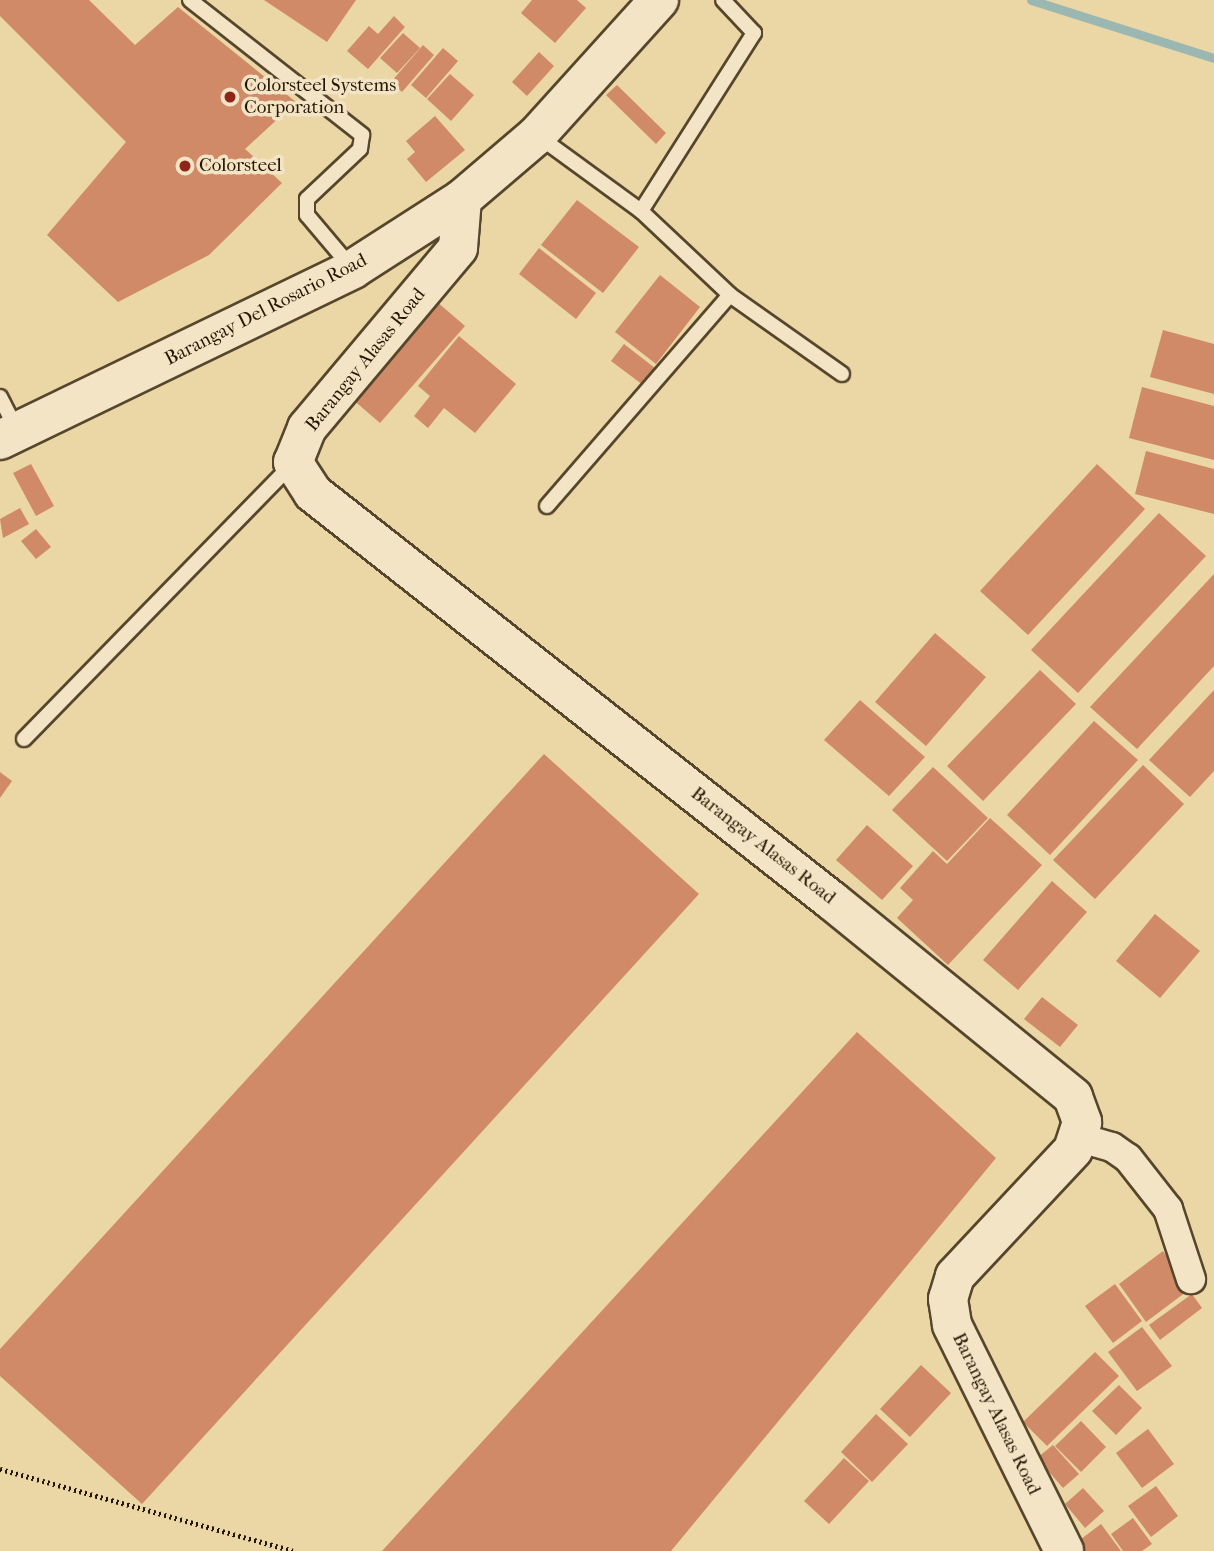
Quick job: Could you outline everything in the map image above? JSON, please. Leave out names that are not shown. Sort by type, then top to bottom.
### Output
[{"type":"street","name":"Barangay Del Rosario Road","points":[[9,436],[353,269],[462,199],[537,135],[659,0]]},
{"type":"street","name":"Barangay Alasas Road","points":[[462,199],[458,248],[307,428],[293,462],[313,493],[831,900],[1073,1097],[1082,1122],[1073,1150],[955,1276],[948,1299],[952,1325],[1064,1551]]},
{"type":"street","points":[[1077,1137],[1112,1147],[1128,1158],[1168,1209],[1191,1279]]},
{"type":"lane","points":[[190,0],[362,135],[360,149],[307,199],[307,215],[353,269]]},
{"type":"lane","points":[[641,211],[754,33],[723,0]]},
{"type":"lane","points":[[537,135],[641,211],[730,295],[842,374]]},
{"type":"lane","points":[[547,506],[730,295]]},
{"type":"lane","points":[[0,397],[9,436]]},
{"type":"lane","points":[[24,738],[293,462]]},
{"type":"path","points":[[0,1469],[293,1551]]},
{"type":"building","name":"Colorsteel","points":[[0,0],[89,0],[135,45],[178,7],[296,102],[245,149],[282,183],[209,255],[118,302],[47,235],[126,142],[0,16]]},
{"type":"building","points":[[264,0],[356,0],[327,42]]},
{"type":"building","points":[[532,0],[577,0],[586,8],[555,43],[521,13]]},
{"type":"building","points":[[394,16],[405,27],[368,69],[347,51],[369,26],[378,34]]},
{"type":"building","points":[[403,33],[420,48],[397,73],[380,58]]},
{"type":"building","points":[[423,45],[434,55],[402,92],[391,82]]},
{"type":"building","points":[[443,48],[458,61],[426,98],[411,85]]},
{"type":"building","points":[[539,52],[554,66],[527,96],[512,82]]},
{"type":"building","points":[[450,74],[474,95],[451,121],[427,99]]},
{"type":"building","points":[[617,85],[666,133],[656,144],[606,95]]},
{"type":"building","points":[[435,116],[465,150],[426,182],[407,159],[415,152],[406,141]]},
{"type":"building","points":[[577,200],[639,247],[603,293],[541,245]]},
{"type":"building","points":[[539,248],[596,293],[576,319],[519,274]]},
{"type":"building","points":[[660,275],[700,307],[656,364],[615,332]]},
{"type":"building","points":[[436,301],[465,326],[380,423],[351,398]]},
{"type":"building","points":[[1163,330],[1214,344],[1214,394],[1150,377]]},
{"type":"building","points":[[459,336],[516,384],[475,433],[444,408],[428,428],[414,416],[430,396],[418,386]]},
{"type":"building","points":[[624,344],[660,372],[647,388],[611,361]]},
{"type":"building","points":[[1142,387],[1214,406],[1214,460],[1129,438]]},
{"type":"building","points":[[1146,451],[1214,469],[1214,514],[1135,494]]},
{"type":"building","points":[[31,464],[54,506],[36,516],[13,473]]},
{"type":"building","points":[[1097,464],[1145,509],[1028,635],[980,591]]},
{"type":"building","points":[[20,508],[29,524],[3,538],[0,519]]},
{"type":"building","points":[[1159,513],[1206,556],[1078,693],[1031,650]]},
{"type":"building","points":[[36,529],[51,547],[36,559],[21,541]]},
{"type":"building","points":[[1214,574],[1214,666],[1137,749],[1090,707]]},
{"type":"building","points":[[935,633],[986,677],[926,746],[875,702]]},
{"type":"building","points":[[1040,670],[1076,704],[983,801],[947,766]]},
{"type":"building","points":[[1214,690],[1214,771],[1190,797],[1149,760]]},
{"type":"building","points":[[860,700],[925,757],[889,796],[824,740]]},
{"type":"building","points":[[1094,721],[1138,760],[1050,855],[1007,815]]},
{"type":"building","points":[[544,754],[699,894],[142,1504],[0,1376],[0,1349]]},
{"type":"building","points":[[1143,765],[1184,804],[1095,899],[1053,860]]},
{"type":"building","points":[[933,767],[988,818],[947,861],[892,810]]},
{"type":"building","points":[[0,772],[12,781],[0,798]]},
{"type":"building","points":[[990,818],[1042,865],[948,965],[897,918],[913,900],[900,888],[933,851],[947,864]]},
{"type":"building","points":[[867,825],[913,866],[882,900],[836,860]]},
{"type":"building","points":[[1052,881],[1087,912],[1018,990],[983,960]]},
{"type":"building","points":[[1155,914],[1200,951],[1160,998],[1116,961]]},
{"type":"building","points":[[1042,997],[1078,1025],[1060,1047],[1024,1019]]},
{"type":"building","points":[[857,1032],[996,1158],[671,1551],[382,1551]]},
{"type":"building","points":[[1163,1251],[1190,1289],[1146,1322],[1119,1284]]},
{"type":"building","points":[[1115,1284],[1142,1321],[1113,1343],[1085,1306]]},
{"type":"building","points":[[1192,1294],[1202,1308],[1160,1340],[1149,1325]]},
{"type":"building","points":[[1142,1327],[1172,1366],[1137,1391],[1108,1352]]},
{"type":"building","points":[[1095,1352],[1119,1376],[1047,1446],[1023,1422]]},
{"type":"building","points":[[921,1365],[951,1393],[910,1437],[880,1409]]},
{"type":"building","points":[[1119,1385],[1142,1408],[1116,1435],[1092,1411]]},
{"type":"building","points":[[876,1414],[908,1444],[872,1482],[841,1452]]},
{"type":"building","points":[[1081,1421],[1106,1447],[1081,1472],[1055,1446]]},
{"type":"building","points":[[1148,1429],[1174,1464],[1142,1488],[1116,1453]]},
{"type":"building","points":[[1053,1445],[1079,1474],[1063,1488],[1037,1458]]},
{"type":"building","points":[[844,1458],[869,1481],[829,1524],[804,1501]]},
{"type":"building","points":[[1156,1486],[1178,1516],[1151,1537],[1128,1506]]},
{"type":"building","points":[[1083,1488],[1104,1511],[1085,1528],[1065,1504]]},
{"type":"building","points":[[1133,1518],[1152,1544],[1142,1551],[1123,1551],[1111,1534]]},
{"type":"building","points":[[1101,1524],[1121,1551],[1083,1551],[1077,1542]]},
{"type":"waterway","points":[[1031,0],[1214,58]]},
{"type":"place","name":"Colorsteel Systems Corporation","points":[[230,97]]},
{"type":"place","name":"Colorsteel","points":[[185,166]]}]
